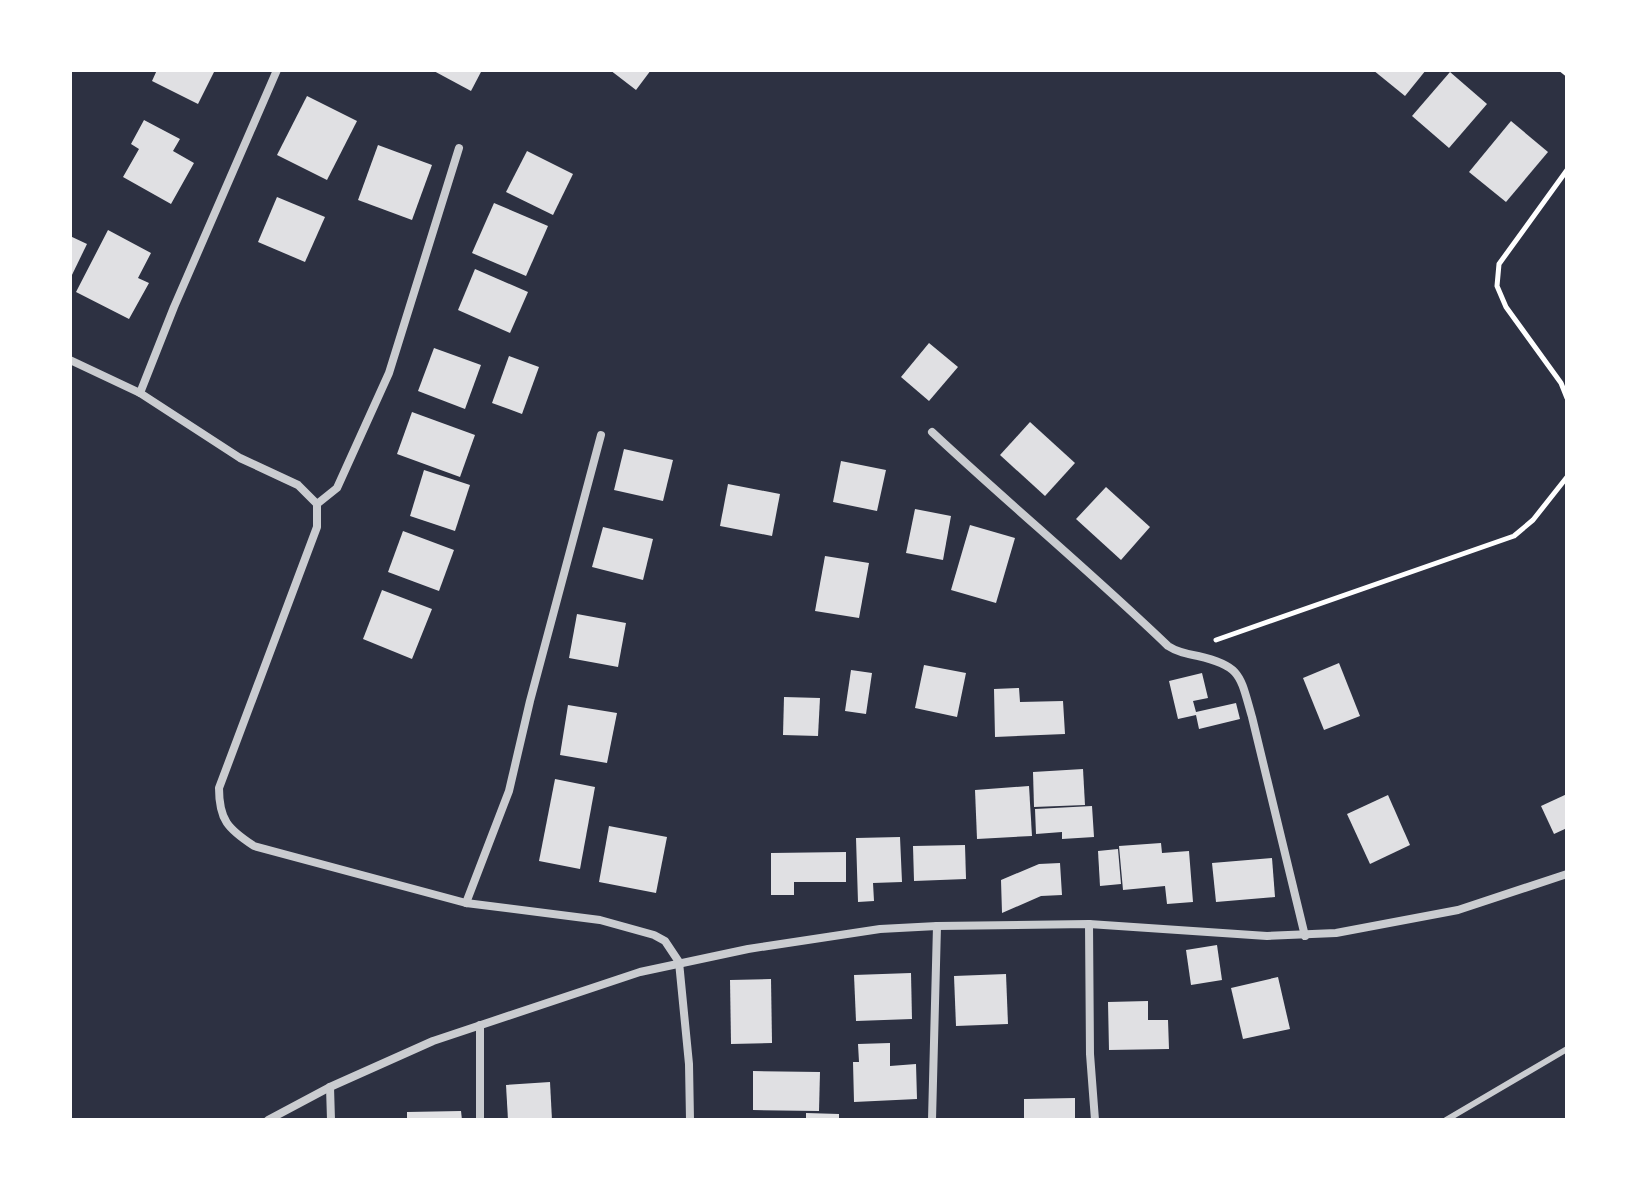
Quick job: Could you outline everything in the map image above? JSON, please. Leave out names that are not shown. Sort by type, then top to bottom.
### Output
[{"type":"street","points":[[140,393],[277,70]]},
{"type":"street","points":[[317,504],[337,488],[389,373],[459,148]]},
{"type":"street","points":[[70,360],[140,393],[240,458],[298,485],[317,504],[317,527],[219,788],[222,815],[233,833],[254,846],[466,903],[600,920],[665,941],[679,962],[689,1064],[690,1120]]},
{"type":"street","points":[[932,432],[1168,646],[1225,662],[1234,669],[1252,717],[1305,936]]},
{"type":"street","points":[[466,903],[509,791],[601,435]]},
{"type":"street","points":[[268,1120],[330,1087],[433,1041],[640,972],[679,962],[880,929],[937,926],[1089,924],[1267,936],[1336,933],[1458,910],[1567,874]]},
{"type":"street","points":[[1089,924],[1090,1054],[1095,1120]]},
{"type":"street","points":[[932,1120],[937,926]]},
{"type":"street","points":[[480,1025],[480,1120]]},
{"type":"street","points":[[330,1087],[331,1120]]},
{"type":"lane","points":[[1446,1120],[1567,1049]]},
{"type":"path","points":[[1562,70],[1567,74]]},
{"type":"path","points":[[1567,170],[1499,264],[1497,286],[1506,307],[1561,383],[1567,398]]},
{"type":"path","points":[[1181,652],[1514,536],[1533,520],[1567,477]]},
{"type":"building","points":[[157,70],[215,70],[198,104],[152,81]]},
{"type":"building","points":[[432,70],[482,70],[471,91]]},
{"type":"building","points":[[610,70],[651,70],[636,90]]},
{"type":"building","points":[[1373,70],[1426,70],[1405,96]]},
{"type":"building","points":[[1450,72],[1487,104],[1449,148],[1412,116]]},
{"type":"building","points":[[307,96],[357,121],[327,180],[277,155]]},
{"type":"building","points":[[144,120],[180,139],[173,151],[194,163],[171,204],[123,177],[139,149],[131,144]]},
{"type":"building","points":[[1511,121],[1548,152],[1506,202],[1469,172]]},
{"type":"building","points":[[378,145],[432,165],[412,220],[358,200]]},
{"type":"building","points":[[527,151],[573,174],[553,215],[506,192]]},
{"type":"building","points":[[277,197],[325,217],[305,262],[258,242]]},
{"type":"building","points":[[494,203],[548,226],[526,276],[472,253]]},
{"type":"building","points":[[108,230],[151,253],[138,278],[149,283],[129,319],[76,292]]},
{"type":"building","points":[[70,236],[87,244],[70,279]]},
{"type":"building","points":[[475,269],[528,292],[510,333],[458,310]]},
{"type":"building","points":[[929,343],[958,367],[929,401],[901,377]]},
{"type":"building","points":[[434,348],[481,365],[465,409],[418,391]]},
{"type":"building","points":[[509,356],[539,367],[522,414],[492,403]]},
{"type":"building","points":[[412,412],[475,435],[460,477],[397,454]]},
{"type":"building","points":[[1030,422],[1075,463],[1045,496],[1000,455]]},
{"type":"building","points":[[624,449],[673,460],[663,501],[614,490]]},
{"type":"building","points":[[841,461],[886,470],[877,511],[833,502]]},
{"type":"building","points":[[424,470],[470,485],[455,531],[410,516]]},
{"type":"building","points":[[728,484],[780,494],[772,536],[720,526]]},
{"type":"building","points":[[1106,487],[1150,527],[1121,560],[1076,519]]},
{"type":"building","points":[[915,509],[951,516],[943,560],[906,553]]},
{"type":"building","points":[[970,525],[1015,538],[996,603],[951,590]]},
{"type":"building","points":[[603,527],[653,539],[643,580],[592,567]]},
{"type":"building","points":[[403,531],[454,550],[439,591],[388,572]]},
{"type":"building","points":[[825,556],[869,563],[859,618],[815,611]]},
{"type":"building","points":[[382,590],[432,609],[412,659],[363,639]]},
{"type":"building","points":[[577,614],[626,623],[618,667],[569,658]]},
{"type":"building","points":[[1339,663],[1360,716],[1324,730],[1303,678]]},
{"type":"building","points":[[924,665],[966,673],[957,717],[915,708]]},
{"type":"building","points":[[851,670],[872,673],[866,714],[845,711]]},
{"type":"building","points":[[1202,673],[1208,698],[1193,701],[1196,712],[1236,703],[1240,719],[1199,729],[1196,715],[1178,719],[1169,681]]},
{"type":"building","points":[[1019,688],[1020,702],[1063,701],[1065,734],[995,737],[994,689]]},
{"type":"building","points":[[784,697],[820,698],[818,736],[783,735]]},
{"type":"building","points":[[568,705],[617,713],[607,763],[560,755]]},
{"type":"building","points":[[1083,769],[1085,805],[1034,807],[1033,772]]},
{"type":"building","points":[[555,779],[595,787],[580,869],[539,861]]},
{"type":"building","points":[[1029,786],[1032,836],[977,839],[975,790]]},
{"type":"building","points":[[1567,794],[1567,828],[1554,834],[1541,806]]},
{"type":"building","points":[[1388,795],[1410,845],[1370,864],[1347,814]]},
{"type":"building","points":[[1092,806],[1094,837],[1062,839],[1062,832],[1036,834],[1035,809]]},
{"type":"building","points":[[609,826],[667,837],[656,893],[599,882]]},
{"type":"building","points":[[900,837],[902,882],[873,883],[874,901],[858,902],[856,838]]},
{"type":"building","points":[[1161,843],[1162,853],[1189,851],[1193,902],[1167,904],[1165,886],[1123,890],[1119,846]]},
{"type":"building","points":[[965,845],[966,879],[914,881],[913,846]]},
{"type":"building","points":[[1118,849],[1121,884],[1100,886],[1098,851]]},
{"type":"building","points":[[846,852],[846,882],[794,882],[794,895],[771,895],[771,853]]},
{"type":"building","points":[[1272,858],[1275,897],[1216,902],[1212,863]]},
{"type":"building","points":[[1060,863],[1062,895],[1041,896],[1002,913],[1001,880],[1039,864]]},
{"type":"building","points":[[1217,945],[1222,980],[1191,985],[1186,950]]},
{"type":"building","points":[[911,973],[912,1019],[856,1021],[854,975]]},
{"type":"building","points":[[1006,974],[1008,1024],[956,1026],[954,976]]},
{"type":"building","points":[[1278,977],[1290,1029],[1243,1039],[1231,988]]},
{"type":"building","points":[[771,979],[772,1043],[731,1044],[730,980]]},
{"type":"building","points":[[1148,1001],[1148,1020],[1168,1020],[1169,1049],[1109,1050],[1108,1002]]},
{"type":"building","points":[[890,1043],[890,1066],[916,1064],[917,1099],[854,1102],[853,1062],[859,1062],[858,1044]]},
{"type":"building","points":[[753,1071],[820,1072],[819,1111],[753,1110]]},
{"type":"building","points":[[550,1082],[552,1120],[508,1120],[506,1085]]},
{"type":"building","points":[[1075,1098],[1075,1120],[1024,1120],[1024,1099]]},
{"type":"building","points":[[461,1111],[462,1120],[407,1120],[407,1112]]},
{"type":"building","points":[[806,1113],[839,1114],[839,1120],[806,1120]]}]
